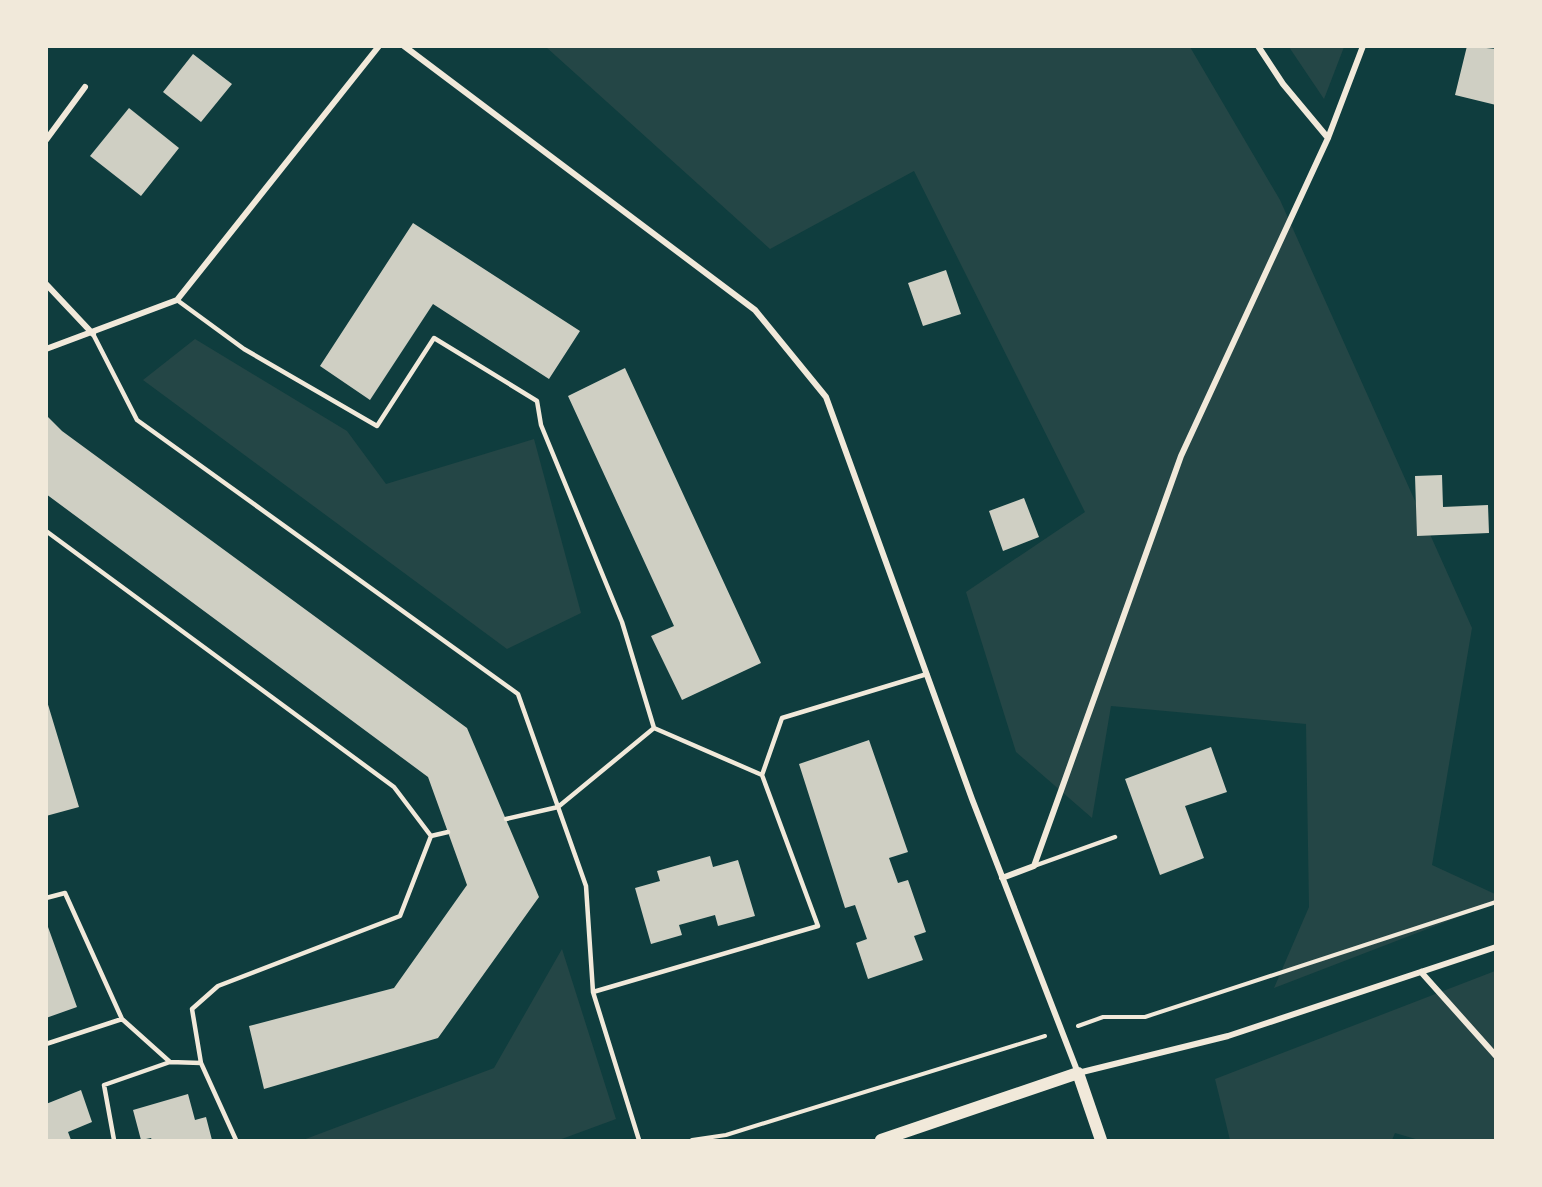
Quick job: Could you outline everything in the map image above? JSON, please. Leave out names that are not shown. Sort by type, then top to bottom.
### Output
[{"type":"main road","points":[[881,1140],[1078,1073],[1101,1140]]},
{"type":"street","points":[[46,349],[93,334],[177,300],[380,46]]},
{"type":"street","points":[[404,46],[755,310],[826,397],[1002,878],[1078,1073],[1228,1036],[1496,947]]},
{"type":"street","points":[[1258,46],[1283,84],[1328,138]]},
{"type":"street","points":[[1002,878],[1034,866],[1181,456],[1328,138],[1364,46]]},
{"type":"street","points":[[46,140],[85,87]]},
{"type":"street","points":[[46,284],[93,334]]},
{"type":"street","points":[[1421,972],[1496,1056]]},
{"type":"lane","points":[[177,300],[244,349],[377,426],[434,338],[537,401],[541,425],[622,622],[654,728],[762,775]]},
{"type":"lane","points":[[93,334],[137,420],[518,694],[586,886],[593,992],[639,1140]]},
{"type":"lane","points":[[46,531],[394,787],[431,836]]},
{"type":"lane","points":[[593,992],[818,926],[762,775],[782,718],[927,674]]},
{"type":"lane","points":[[506,819],[558,807],[654,728]]},
{"type":"lane","points":[[431,836],[448,832]]},
{"type":"lane","points":[[237,1140],[201,1063],[192,1009],[218,986],[400,916],[431,836]]},
{"type":"lane","points":[[1034,866],[1115,837]]},
{"type":"lane","points":[[46,898],[65,893],[122,1019],[170,1062]]},
{"type":"lane","points":[[46,1044],[122,1019]]},
{"type":"lane","points":[[114,1140],[104,1085],[170,1062],[201,1063]]},
{"type":"path","points":[[692,1140],[726,1135],[1103,1017],[1145,1017],[1496,902]]},
{"type":"shaded area","points":[[546,47],[1190,47],[1280,200],[1472,628],[1432,865],[1495,894],[1495,903],[1274,988],[1309,907],[1306,724],[1111,706],[1092,818],[1016,752],[966,592],[1085,512],[914,171],[770,249]]},
{"type":"shaded area","points":[[1289,47],[1344,47],[1324,99]]},
{"type":"shaded area","points":[[195,339],[347,431],[386,484],[534,439],[581,613],[507,649],[143,380]]},
{"type":"shaded area","points":[[562,949],[616,1119],[559,1140],[303,1140],[494,1068]]},
{"type":"shaded area","points":[[1495,971],[1495,1140],[1419,1140],[1395,1133],[1392,1140],[1230,1140],[1215,1079]]},
{"type":"building","points":[[1467,46],[1496,49],[1496,105],[1455,95]]},
{"type":"building","points":[[193,54],[232,84],[201,122],[163,92]]},
{"type":"building","points":[[129,108],[179,148],[141,196],[90,156]]},
{"type":"building","points":[[413,223],[580,331],[549,379],[433,304],[370,400],[320,366]]},
{"type":"building","points":[[946,270],[961,314],[923,326],[908,283]]},
{"type":"building","points":[[625,368],[761,663],[682,700],[651,636],[674,626],[568,396]]},
{"type":"building","points":[[46,415],[62,431],[467,728],[539,897],[438,1038],[264,1089],[249,1026],[394,988],[467,885],[428,777],[46,494]]},
{"type":"building","points":[[1442,475],[1443,507],[1488,505],[1489,533],[1417,536],[1415,476]]},
{"type":"building","points":[[1024,498],[1039,537],[1003,551],[989,511]]},
{"type":"building","points":[[46,698],[79,807],[46,816]]},
{"type":"building","points":[[869,740],[908,852],[889,858],[898,883],[908,880],[926,932],[914,936],[923,960],[868,979],[856,943],[867,939],[855,905],[845,908],[799,764]]},
{"type":"building","points":[[1211,747],[1227,792],[1185,806],[1204,858],[1160,875],[1125,779]]},
{"type":"building","points":[[710,856],[713,867],[738,860],[755,916],[718,926],[715,915],[679,925],[682,935],[651,944],[635,888],[660,881],[657,871]]},
{"type":"building","points":[[48,927],[77,1007],[46,1018],[46,928]]},
{"type":"building","points":[[81,1090],[92,1122],[68,1132],[71,1140],[46,1140],[46,1104]]},
{"type":"building","points":[[188,1094],[195,1120],[206,1117],[212,1140],[152,1140],[151,1138],[141,1140],[133,1110]]}]
